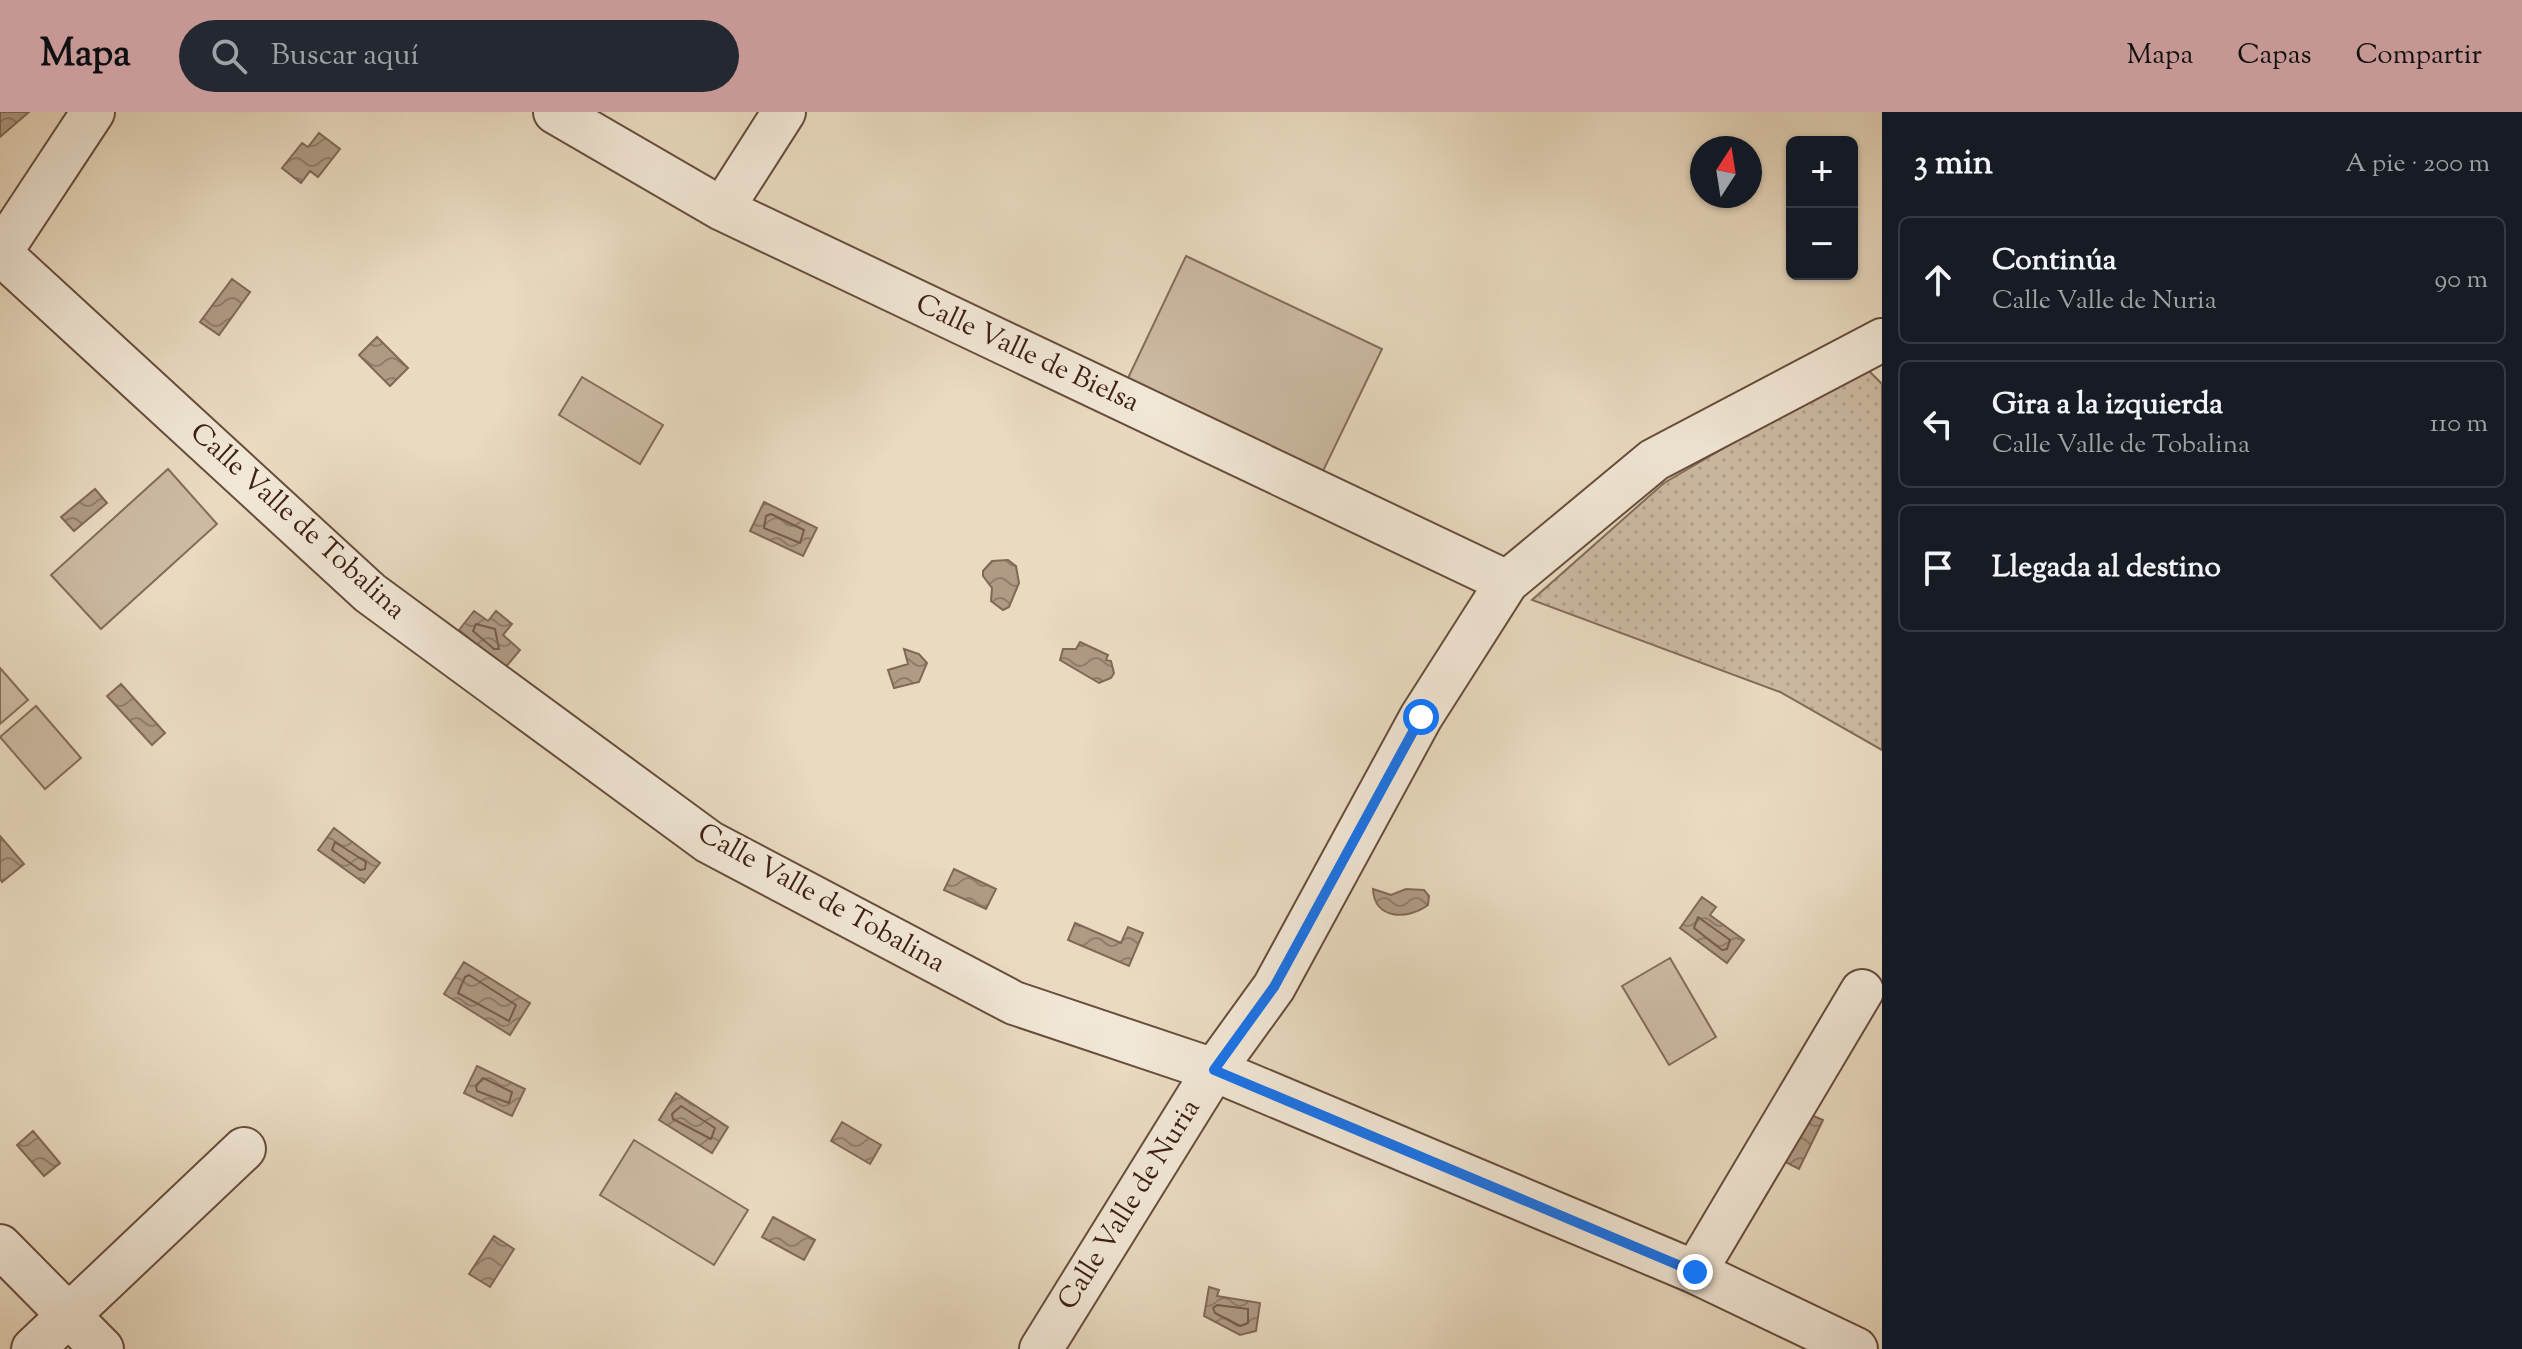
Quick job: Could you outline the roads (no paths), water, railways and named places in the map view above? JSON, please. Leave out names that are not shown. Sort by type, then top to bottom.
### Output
[{"type":"street","points":[[0,253],[93,112]]},
{"type":"street","name":"Calle Valle de Bielsa","points":[[555,112],[722,209],[1507,582]]},
{"type":"street","points":[[722,209],[784,112]]},
{"type":"street","name":"Calle Valle de Tobalina","points":[[0,253],[370,593],[709,842],[1014,1003],[1214,1070],[1695,1272],[1856,1349]]},
{"type":"street","name":"Calle Valle de Nuria","points":[[1041,1349],[1214,1070],[1274,987],[1421,717],[1507,582],[1654,460],[1882,340]]},
{"type":"street","points":[[1695,1272],[1862,991]]},
{"type":"street","points":[[33,1349],[244,1149]]},
{"type":"street","points":[[0,1246],[102,1349]]},
{"type":"water","points":[[0,112],[29,112],[0,137]]},
{"type":"water","points":[[319,133],[340,149],[318,177],[310,171],[301,183],[282,168],[302,143],[308,147]]},
{"type":"water","points":[[232,279],[250,292],[219,335],[200,322]]},
{"type":"water","points":[[377,337],[408,368],[390,386],[359,355]]},
{"type":"water","points":[[95,489],[107,503],[74,531],[61,517]]},
{"type":"water","points":[[764,502],[817,528],[803,556],[750,531]]},
{"type":"water","points":[[1008,560],[1016,566],[1019,583],[1009,607],[1003,610],[991,601],[992,588],[983,571],[992,561]]},
{"type":"water","points":[[474,611],[488,621],[496,611],[512,624],[503,635],[520,650],[505,668],[459,630]]},
{"type":"water","points":[[1080,642],[1108,655],[1106,660],[1111,661],[1114,673],[1111,678],[1099,683],[1060,660],[1063,649],[1076,649]]},
{"type":"water","points":[[904,649],[919,654],[927,663],[919,682],[894,688],[888,670],[908,664]]},
{"type":"water","points":[[121,684],[165,733],[152,745],[107,696]]},
{"type":"water","points":[[334,828],[380,863],[364,883],[318,850]]},
{"type":"water","points":[[0,836],[24,864],[2,882],[0,879]]},
{"type":"water","points":[[954,869],[996,889],[986,909],[944,890]]},
{"type":"water","points":[[1373,889],[1391,895],[1406,889],[1424,890],[1429,896],[1428,905],[1402,915],[1386,912],[1379,907]]},
{"type":"water","points":[[1702,897],[1716,907],[1710,915],[1744,940],[1727,963],[1680,928]]},
{"type":"water","points":[[1075,923],[1121,943],[1128,927],[1143,933],[1129,966],[1068,940]]},
{"type":"water","points":[[464,962],[530,1003],[510,1035],[444,994]]},
{"type":"water","points":[[477,1066],[525,1089],[512,1116],[464,1093]]},
{"type":"water","points":[[676,1093],[728,1127],[712,1153],[659,1120]]},
{"type":"water","points":[[1802,1111],[1823,1120],[1799,1169],[1779,1159]]},
{"type":"water","points":[[842,1122],[881,1145],[870,1164],[831,1141]]},
{"type":"water","points":[[33,1131],[60,1163],[44,1176],[17,1145]]},
{"type":"water","points":[[773,1217],[815,1240],[804,1260],[762,1237]]},
{"type":"water","points":[[494,1236],[514,1249],[490,1287],[469,1274]]},
{"type":"water","points":[[1209,1287],[1219,1290],[1217,1296],[1260,1303],[1256,1331],[1240,1335],[1204,1316]]}]
